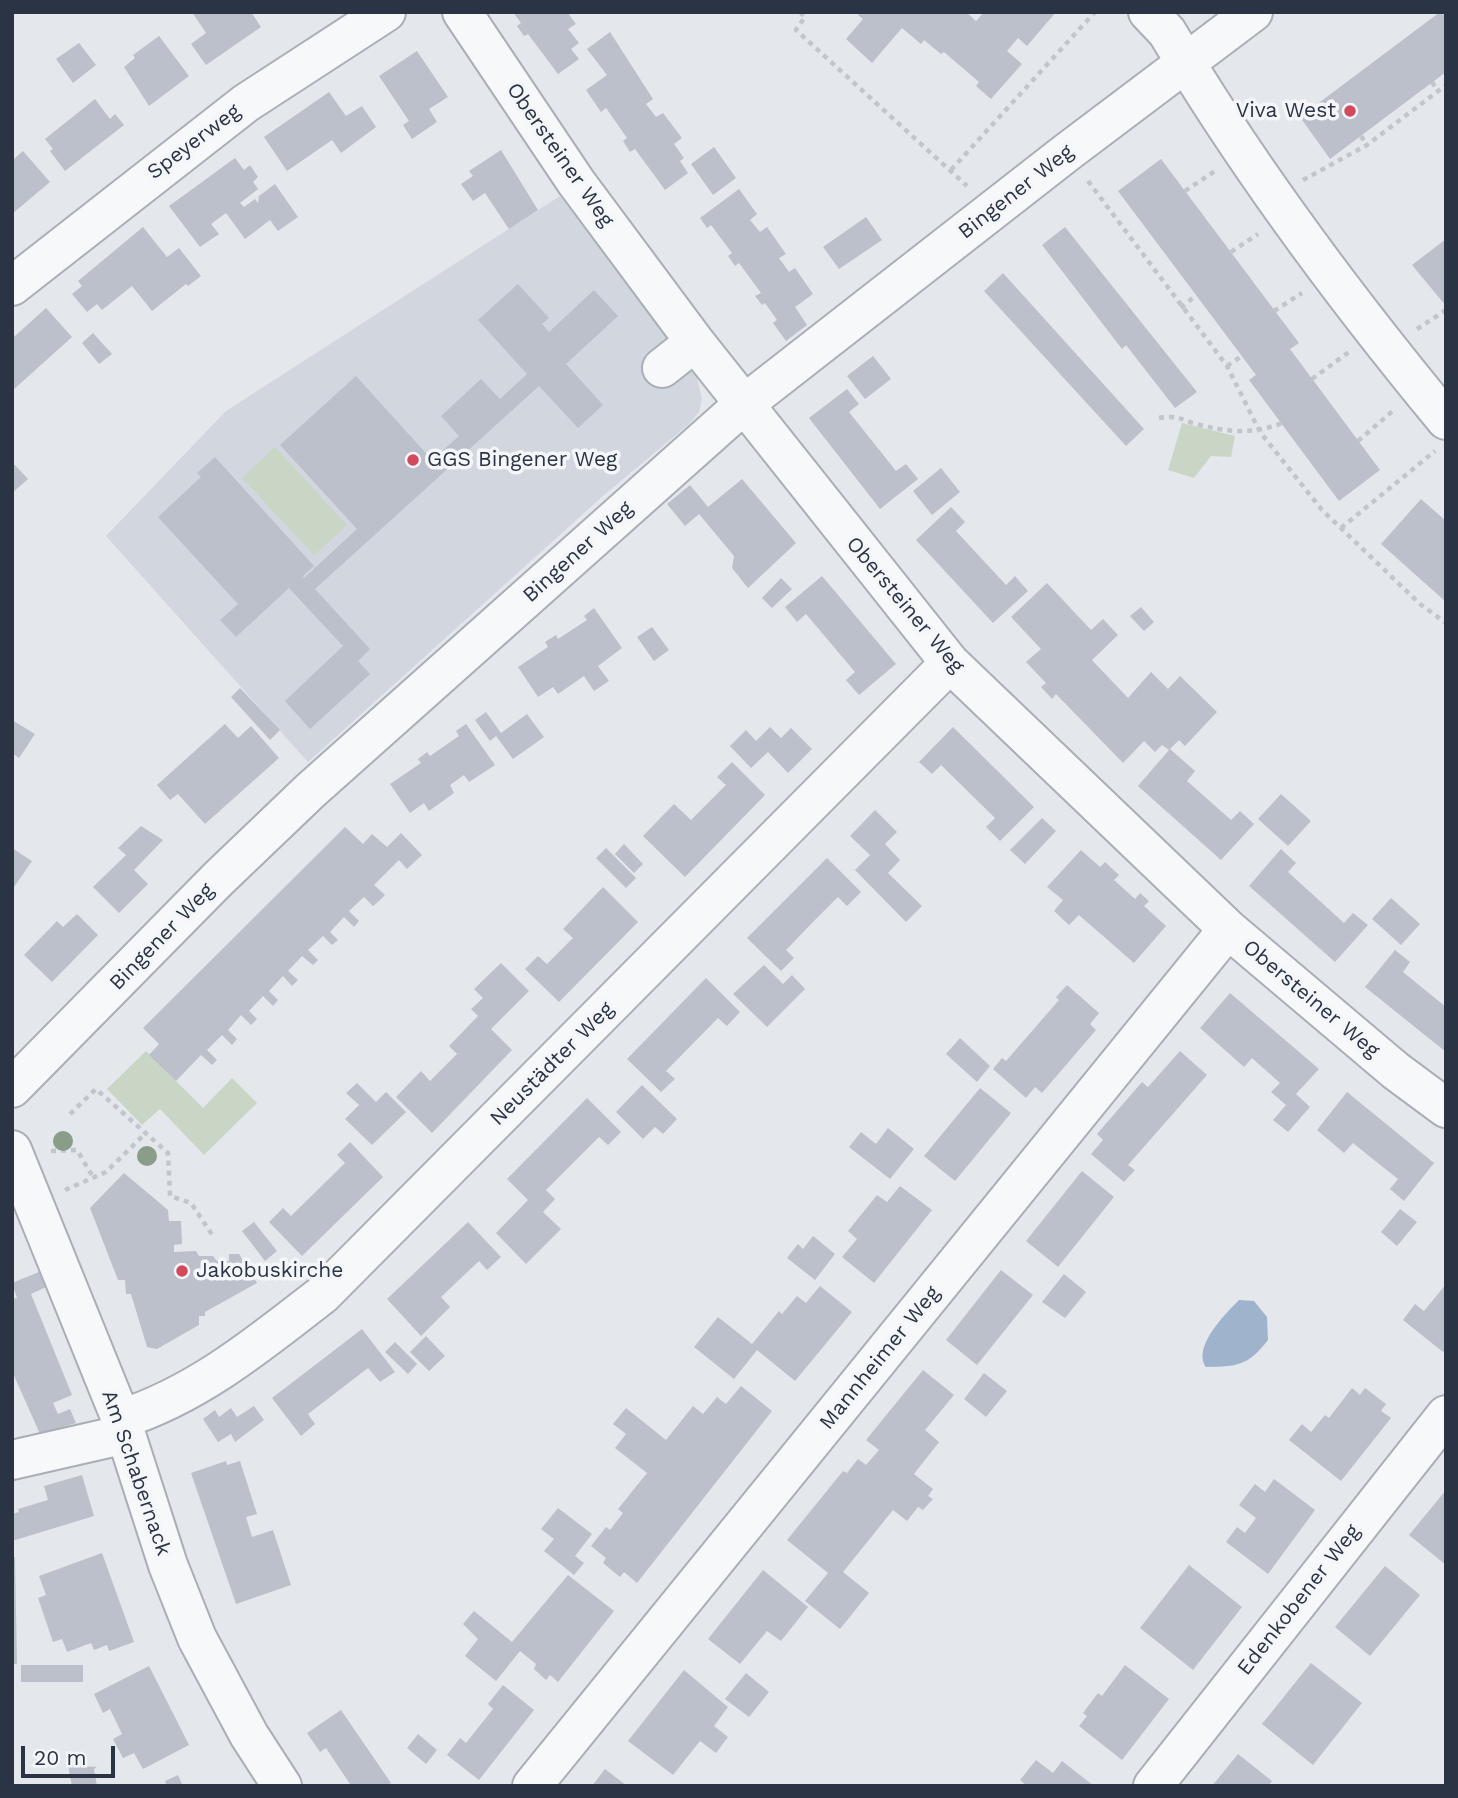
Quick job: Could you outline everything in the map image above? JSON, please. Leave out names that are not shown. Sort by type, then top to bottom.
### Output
[{"type":"street","name":"Speyerweg","points":[[12,286],[246,103],[386,12]]},
{"type":"street","name":"Obersteiner Weg","points":[[462,12],[576,182],[695,342],[950,663],[1228,929],[1396,1071],[1446,1108]]},
{"type":"street","points":[[1149,12],[1167,32],[1275,195],[1375,332],[1446,420]]},
{"type":"street","name":"Bingener Weg","points":[[12,1088],[218,879],[310,791],[743,405],[1066,152],[1253,12]]},
{"type":"street","points":[[662,368],[695,342]]},
{"type":"street","name":"Neustädter Weg","points":[[12,1460],[124,1427],[182,1395],[250,1350],[322,1295],[950,663]]},
{"type":"street","name":"Mannheimer Weg","points":[[532,1786],[1228,929]]},
{"type":"street","name":"Am Schabernack","points":[[28,1151],[124,1427],[167,1566],[197,1638],[249,1735],[282,1786]]},
{"type":"street","name":"Edenkobener Weg","points":[[1153,1786],[1446,1415]]},
{"type":"path","points":[[800,12],[805,17]]},
{"type":"path","points":[[810,12],[796,30],[951,170],[991,211]]},
{"type":"path","points":[[951,170],[1095,12]]},
{"type":"path","points":[[1432,82],[1438,91]]},
{"type":"path","points":[[1275,195],[1367,145],[1446,85]]},
{"type":"path","points":[[1361,136],[1367,145]]},
{"type":"path","points":[[1066,152],[1227,366],[1261,432],[1322,510],[1420,604],[1446,623]]},
{"type":"path","points":[[1181,308],[1196,295]]},
{"type":"path","points":[[1312,379],[1375,332]]},
{"type":"path","points":[[1227,366],[1241,356]]},
{"type":"path","points":[[1358,441],[1420,388]]},
{"type":"path","points":[[1159,418],[1177,415],[1191,422],[1228,431],[1261,432],[1282,424]]},
{"type":"path","points":[[1341,528],[1446,442]]},
{"type":"path","points":[[70,1114],[96,1088],[168,1153],[170,1196],[191,1203],[214,1236]]},
{"type":"path","points":[[64,1190],[106,1172],[146,1133]]},
{"type":"path","points":[[28,1151],[77,1150],[93,1177]]},
{"type":"shaded area","name":"GGS Bingener Weg","points":[[560,196],[696,375],[702,398],[699,412],[689,424],[603,496],[308,762],[106,536],[226,411]]},
{"type":"green space","points":[[1182,423],[1235,436],[1231,457],[1211,456],[1194,478],[1168,470]]},
{"type":"green space","points":[[275,447],[347,525],[314,555],[242,478]]},
{"type":"green space","points":[[146,1051],[203,1108],[232,1078],[257,1103],[204,1155],[160,1109],[142,1125],[107,1089]]},
{"type":"water","points":[[1239,1300],[1254,1301],[1267,1317],[1268,1340],[1254,1355],[1241,1363],[1206,1367],[1203,1350],[1207,1340]]},
{"type":"building","points":[[192,12],[251,12],[261,27],[206,65],[191,44],[206,33]]},
{"type":"building","points":[[513,12],[567,12],[576,24],[568,29],[579,43],[571,49],[579,59],[558,74],[528,34],[524,36],[517,26],[521,23]]},
{"type":"building","points":[[861,12],[966,12],[976,21],[984,12],[1056,12],[1027,46],[1018,38],[1007,51],[1022,64],[991,99],[976,86],[979,82],[944,52],[941,54],[924,40],[921,44],[902,28],[872,63],[846,39],[863,19],[858,15]]},
{"type":"building","points":[[1440,12],[1446,17],[1446,72],[1330,159],[1300,117]]},
{"type":"building","points":[[610,32],[653,99],[646,104],[656,117],[663,113],[682,138],[674,144],[684,158],[680,161],[688,173],[665,190],[635,149],[630,152],[623,141],[627,138],[606,108],[601,112],[586,90],[607,75],[587,49]]},
{"type":"building","points":[[159,36],[189,76],[149,106],[124,67],[135,58],[133,55]]},
{"type":"building","points":[[79,43],[96,65],[73,83],[56,59]]},
{"type":"building","points":[[417,51],[448,97],[429,109],[437,122],[412,139],[403,125],[409,121],[379,76]]},
{"type":"building","points":[[329,92],[346,116],[362,106],[376,127],[341,153],[332,140],[287,171],[264,137]]},
{"type":"building","points":[[95,99],[110,119],[115,114],[124,125],[65,171],[50,151],[53,149],[45,139]]},
{"type":"building","points":[[714,147],[736,178],[713,195],[691,164]]},
{"type":"building","points":[[501,150],[538,210],[509,229],[485,193],[473,201],[461,184],[473,176],[469,171]]},
{"type":"building","points":[[23,151],[50,182],[12,214],[12,156],[14,159]]},
{"type":"building","points":[[235,158],[244,170],[250,165],[258,177],[253,182],[258,189],[240,203],[244,207],[255,199],[258,203],[259,196],[275,184],[298,217],[278,231],[270,220],[245,239],[226,213],[211,224],[219,234],[200,247],[169,206]]},
{"type":"building","points":[[1161,159],[1299,343],[1290,349],[1380,470],[1339,501],[1249,380],[1256,375],[1118,191]]},
{"type":"building","points":[[739,189],[757,214],[750,220],[760,232],[767,227],[786,254],[779,258],[789,272],[795,268],[813,294],[795,307],[807,325],[786,341],[773,323],[777,320],[765,303],[762,305],[755,296],[761,293],[739,263],[735,266],[728,256],[732,253],[711,225],[707,228],[700,218]]},
{"type":"building","points":[[866,217],[882,240],[839,269],[823,247]]},
{"type":"building","points":[[143,227],[167,257],[179,248],[201,276],[188,286],[186,284],[152,311],[132,286],[102,310],[97,304],[87,312],[72,294],[82,286],[78,281]]},
{"type":"building","points":[[1065,227],[1197,392],[1175,408],[1126,345],[1122,349],[1042,245]]},
{"type":"building","points":[[1446,239],[1446,306],[1412,265]]},
{"type":"building","points":[[1003,273],[1144,429],[1126,446],[984,291]]},
{"type":"building","points":[[518,284],[549,318],[542,324],[549,332],[594,290],[618,316],[566,364],[603,405],[578,428],[539,386],[315,589],[370,649],[358,661],[370,674],[310,729],[285,701],[343,646],[289,588],[236,637],[220,620],[238,604],[158,517],[201,477],[197,473],[215,457],[314,566],[304,578],[357,529],[280,445],[356,376],[432,460],[459,436],[441,416],[481,379],[500,399],[527,374],[478,320]]},
{"type":"building","points":[[46,308],[72,337],[12,391],[12,334],[15,336]]},
{"type":"building","points":[[93,333],[112,354],[99,364],[82,343]]},
{"type":"building","points":[[873,356],[891,379],[865,399],[847,376]]},
{"type":"building","points":[[847,389],[859,404],[849,412],[896,471],[906,464],[918,479],[880,509],[809,418]]},
{"type":"building","points":[[12,462],[28,479],[12,493]]},
{"type":"building","points":[[941,468],[960,492],[932,515],[913,491]]},
{"type":"building","points":[[742,479],[796,543],[748,588],[732,568],[734,556],[699,514],[685,526],[667,504],[690,485],[708,507]]},
{"type":"building","points":[[1421,499],[1446,521],[1446,602],[1381,544]]},
{"type":"building","points":[[951,507],[965,522],[956,531],[1006,585],[1015,576],[1028,591],[993,623],[916,540]]},
{"type":"building","points":[[822,576],[896,664],[859,695],[846,680],[855,672],[806,614],[797,622],[785,607]]},
{"type":"building","points":[[781,578],[792,589],[772,608],[762,598]]},
{"type":"building","points":[[1047,583],[1091,630],[1103,619],[1118,635],[1092,660],[1128,698],[1151,672],[1168,689],[1180,676],[1217,712],[1185,746],[1179,740],[1170,749],[1195,771],[1187,781],[1231,820],[1240,811],[1254,824],[1221,860],[1138,786],[1169,750],[1162,745],[1155,752],[1144,741],[1123,763],[1056,694],[1052,699],[1041,687],[1046,683],[1026,662],[1041,649],[1011,617]]},
{"type":"building","points":[[1141,607],[1154,622],[1144,631],[1130,616]]},
{"type":"building","points":[[594,608],[622,648],[598,666],[609,681],[594,691],[584,676],[558,694],[553,687],[538,697],[518,667],[548,647],[545,642],[556,635],[558,639],[587,620],[584,616]]},
{"type":"building","points":[[652,627],[669,650],[654,661],[637,637]]},
{"type":"building","points":[[240,688],[280,730],[270,740],[231,697]]},
{"type":"building","points":[[486,712],[501,733],[527,714],[544,737],[513,759],[496,736],[490,741],[475,720]]},
{"type":"building","points":[[12,720],[35,734],[19,758],[12,753]]},
{"type":"building","points":[[225,724],[238,738],[251,726],[279,758],[205,824],[178,794],[170,800],[157,785]]},
{"type":"building","points":[[466,724],[495,765],[469,782],[464,775],[450,785],[454,793],[429,811],[424,803],[410,813],[390,784],[421,763],[418,759],[427,752],[430,756],[459,736],[456,731]]},
{"type":"building","points":[[770,727],[781,738],[791,728],[812,749],[788,773],[768,752],[751,768],[730,746],[746,730],[756,741]]},
{"type":"building","points":[[953,727],[1034,807],[1000,841],[986,827],[995,818],[941,765],[932,774],[919,762]]},
{"type":"building","points":[[732,762],[765,795],[685,877],[643,836],[674,804],[691,820],[726,785],[717,777]]},
{"type":"building","points":[[1281,794],[1311,821],[1288,846],[1258,819]]},
{"type":"building","points":[[875,810],[897,832],[885,844],[900,860],[888,873],[922,906],[906,922],[855,870],[870,855],[850,836]]},
{"type":"building","points":[[1042,818],[1056,831],[1025,864],[1010,850]]},
{"type":"building","points":[[141,826],[163,840],[134,870],[148,884],[119,913],[93,887],[126,855],[118,848]]},
{"type":"building","points":[[345,827],[363,844],[372,834],[387,847],[401,833],[422,855],[407,869],[399,860],[374,885],[385,895],[373,906],[364,897],[349,911],[359,921],[354,927],[344,917],[330,932],[338,940],[332,945],[323,936],[308,950],[318,960],[313,965],[302,956],[288,971],[298,980],[292,986],[283,976],[269,991],[278,1000],[273,1006],[263,996],[249,1011],[257,1019],[251,1025],[241,1015],[228,1030],[237,1039],[232,1045],[222,1035],[207,1050],[217,1060],[212,1065],[201,1055],[176,1081],[149,1055],[159,1044],[143,1028]]},
{"type":"building","points":[[624,844],[643,864],[634,873],[615,854]]},
{"type":"building","points":[[12,848],[32,861],[12,890]]},
{"type":"building","points":[[606,848],[636,878],[626,888],[596,858]]},
{"type":"building","points":[[1281,849],[1296,863],[1288,872],[1344,923],[1353,913],[1368,925],[1335,962],[1249,886]]},
{"type":"building","points":[[1081,850],[1100,867],[1105,862],[1119,875],[1114,880],[1135,899],[1140,893],[1149,901],[1144,906],[1166,926],[1134,963],[1079,915],[1069,925],[1054,911],[1063,900],[1047,887]]},
{"type":"building","points":[[827,858],[861,892],[847,906],[838,897],[786,950],[794,958],[781,971],[747,938]]},
{"type":"building","points":[[603,887],[638,922],[559,1002],[525,969],[538,956],[547,964],[573,938],[563,929]]},
{"type":"building","points":[[1391,898],[1420,924],[1401,945],[1372,919]]},
{"type":"building","points":[[77,914],[98,935],[52,982],[24,955],[57,921],[63,927]]},
{"type":"building","points":[[1395,950],[1410,962],[1403,972],[1446,1007],[1446,1052],[1365,987]]},
{"type":"building","points":[[501,963],[529,991],[491,1029],[512,1050],[432,1133],[396,1097],[421,1071],[430,1081],[457,1054],[449,1046],[478,1016],[471,1009],[483,998],[474,989]]},
{"type":"building","points":[[764,965],[783,984],[792,975],[805,989],[767,1027],[733,994]]},
{"type":"building","points":[[706,978],[740,1012],[727,1026],[718,1018],[666,1071],[675,1079],[661,1092],[627,1059]]},
{"type":"building","points":[[1067,985],[1099,1013],[1090,1024],[1096,1030],[1042,1093],[1035,1087],[1026,1098],[993,1069],[1002,1058],[1006,1061],[1059,1000],[1056,997]]},
{"type":"building","points":[[1230,993],[1319,1069],[1296,1094],[1310,1107],[1288,1132],[1273,1120],[1286,1105],[1271,1092],[1280,1083],[1252,1058],[1244,1067],[1200,1028]]},
{"type":"building","points":[[960,1038],[990,1066],[977,1082],[946,1054]]},
{"type":"building","points":[[1180,1051],[1207,1075],[1128,1165],[1135,1170],[1124,1182],[1091,1154],[1103,1140],[1097,1134],[1142,1082],[1148,1087]]},
{"type":"building","points":[[357,1083],[376,1102],[386,1092],[406,1112],[372,1145],[345,1119],[359,1105],[346,1093]]},
{"type":"building","points":[[642,1085],[677,1119],[663,1134],[655,1127],[643,1139],[616,1112]]},
{"type":"building","points":[[980,1088],[1011,1113],[955,1181],[924,1156]]},
{"type":"building","points":[[1347,1092],[1434,1163],[1404,1201],[1390,1189],[1398,1179],[1353,1143],[1344,1153],[1317,1130]]},
{"type":"building","points":[[587,1098],[621,1132],[608,1145],[599,1137],[546,1190],[555,1199],[543,1212],[561,1229],[526,1264],[496,1233],[528,1200],[507,1179]]},
{"type":"building","points":[[888,1128],[914,1149],[890,1179],[849,1147],[861,1132],[876,1144]]},
{"type":"building","points":[[350,1142],[383,1177],[302,1256],[269,1222],[283,1208],[291,1216],[345,1163],[337,1155]]},
{"type":"building","points":[[1082,1171],[1114,1197],[1058,1267],[1026,1241]]},
{"type":"building","name":"Jakobuskirche","points":[[124,1173],[168,1210],[169,1221],[181,1221],[182,1244],[174,1245],[174,1252],[196,1251],[199,1256],[213,1256],[217,1261],[229,1261],[229,1254],[239,1254],[257,1283],[205,1312],[205,1316],[199,1316],[199,1325],[157,1349],[147,1347],[131,1294],[126,1294],[125,1280],[118,1280],[90,1208]]},
{"type":"building","points":[[900,1186],[932,1210],[874,1283],[842,1257],[857,1239],[848,1231],[877,1195],[887,1202]]},
{"type":"building","points":[[1400,1209],[1417,1222],[1397,1246],[1381,1232]]},
{"type":"building","points":[[254,1222],[277,1251],[265,1261],[242,1231]]},
{"type":"building","points":[[468,1222],[501,1257],[487,1270],[479,1261],[441,1297],[450,1307],[421,1336],[387,1299]]},
{"type":"building","points":[[813,1236],[835,1254],[815,1280],[787,1258],[798,1244],[803,1249]]},
{"type":"building","points":[[1001,1270],[1033,1295],[977,1365],[946,1340]]},
{"type":"building","points":[[39,1272],[46,1287],[31,1294],[72,1395],[53,1403],[58,1414],[70,1409],[76,1423],[40,1434],[12,1371],[12,1299],[17,1298],[12,1283]]},
{"type":"building","points":[[1064,1274],[1086,1292],[1065,1318],[1042,1302]]},
{"type":"building","points":[[1446,1284],[1446,1349],[1443,1352],[1403,1320],[1415,1304],[1424,1311]]},
{"type":"building","points":[[820,1286],[852,1312],[795,1381],[757,1350],[734,1379],[694,1347],[718,1317],[752,1344],[779,1311],[782,1314],[797,1296],[806,1303]]},
{"type":"building","points":[[362,1329],[395,1372],[380,1382],[368,1368],[308,1414],[315,1424],[301,1436],[272,1398]]},
{"type":"building","points":[[426,1336],[445,1356],[429,1371],[410,1352]]},
{"type":"building","points":[[395,1342],[417,1364],[408,1374],[385,1352]]},
{"type":"building","points":[[923,1370],[954,1395],[925,1430],[939,1442],[914,1474],[933,1489],[928,1496],[933,1499],[923,1510],[918,1507],[907,1521],[893,1510],[843,1572],[869,1593],[840,1629],[805,1601],[828,1573],[787,1540],[843,1471],[847,1473],[858,1459],[866,1465],[879,1450],[866,1440]]},
{"type":"building","points":[[984,1373],[1007,1391],[986,1417],[964,1399]]},
{"type":"building","points":[[741,1386],[772,1411],[637,1583],[624,1572],[620,1577],[603,1563],[606,1558],[591,1546],[606,1527],[610,1530],[623,1513],[618,1509],[647,1473],[615,1448],[626,1434],[613,1424],[626,1408],[666,1440],[693,1406],[703,1414],[717,1397],[726,1404]]},
{"type":"building","points":[[1352,1388],[1360,1395],[1365,1388],[1386,1404],[1381,1411],[1391,1418],[1341,1481],[1289,1440],[1302,1424],[1311,1432],[1325,1415],[1329,1418]]},
{"type":"building","points":[[254,1406],[264,1420],[235,1442],[231,1434],[218,1442],[203,1419],[215,1410],[219,1417],[231,1408],[237,1417]]},
{"type":"building","points":[[226,1461],[227,1465],[240,1461],[257,1514],[246,1517],[252,1537],[273,1530],[291,1585],[236,1604],[191,1473]]},
{"type":"building","points":[[82,1475],[94,1516],[12,1541],[12,1514],[19,1512],[18,1509],[48,1500],[44,1486]]},
{"type":"building","points":[[1274,1479],[1315,1510],[1268,1574],[1226,1542],[1237,1527],[1245,1533],[1256,1518],[1239,1505],[1255,1484],[1265,1492]]},
{"type":"building","points":[[1446,1490],[1446,1565],[1409,1535]]},
{"type":"building","points":[[558,1508],[592,1534],[575,1556],[584,1563],[574,1575],[544,1551],[554,1539],[541,1529]]},
{"type":"building","points":[[102,1553],[134,1642],[109,1651],[107,1645],[94,1650],[91,1643],[67,1652],[62,1639],[53,1642],[38,1598],[46,1595],[39,1576]]},
{"type":"building","points":[[12,1557],[15,1557],[17,1664],[12,1664]]},
{"type":"building","points":[[1189,1565],[1242,1607],[1193,1670],[1140,1628]]},
{"type":"building","points":[[1385,1566],[1420,1595],[1370,1656],[1335,1627]]},
{"type":"building","points":[[763,1570],[808,1607],[781,1641],[767,1631],[740,1664],[708,1639]]},
{"type":"building","points":[[568,1575],[614,1611],[558,1682],[550,1675],[546,1680],[534,1669],[536,1664],[520,1651],[496,1681],[465,1656],[478,1639],[463,1624],[474,1611],[512,1642]]},
{"type":"building","points":[[1311,1663],[1362,1703],[1313,1765],[1262,1724]]},
{"type":"building","points":[[21,1665],[83,1665],[83,1682],[21,1682]]},
{"type":"building","points":[[1125,1665],[1169,1699],[1122,1760],[1079,1726],[1087,1716],[1083,1713],[1098,1693],[1102,1696]]},
{"type":"building","points":[[149,1666],[189,1745],[143,1769],[134,1753],[123,1758],[113,1739],[122,1734],[110,1709],[103,1713],[94,1694]]},
{"type":"building","points":[[684,1670],[728,1707],[714,1726],[728,1737],[716,1753],[700,1741],[673,1775],[628,1741]]},
{"type":"building","points":[[746,1673],[769,1692],[749,1717],[725,1699]]},
{"type":"building","points":[[503,1685],[534,1710],[479,1780],[447,1755],[460,1738],[466,1743],[493,1709],[488,1704]]},
{"type":"building","points":[[341,1710],[391,1783],[387,1786],[347,1786],[350,1784],[326,1748],[320,1752],[307,1733]]},
{"type":"building","points":[[418,1734],[437,1750],[426,1764],[407,1748]]},
{"type":"building","points":[[1238,1754],[1272,1781],[1268,1786],[1212,1786]]},
{"type":"building","points":[[1036,1760],[1053,1773],[1062,1761],[1094,1786],[1027,1786],[1020,1780]]},
{"type":"building","points":[[68,1765],[97,1767],[94,1769],[97,1786],[72,1786]]},
{"type":"building","points":[[605,1769],[627,1786],[592,1786]]},
{"type":"building","points":[[178,1775],[183,1786],[167,1786],[165,1781]]},
{"type":"place","name":"Viva West","points":[[1350,111]]},
{"type":"place","name":"GGS Bingener Weg","points":[[413,460]]},
{"type":"place","name":"Jakobuskirche","points":[[182,1271]]}]
